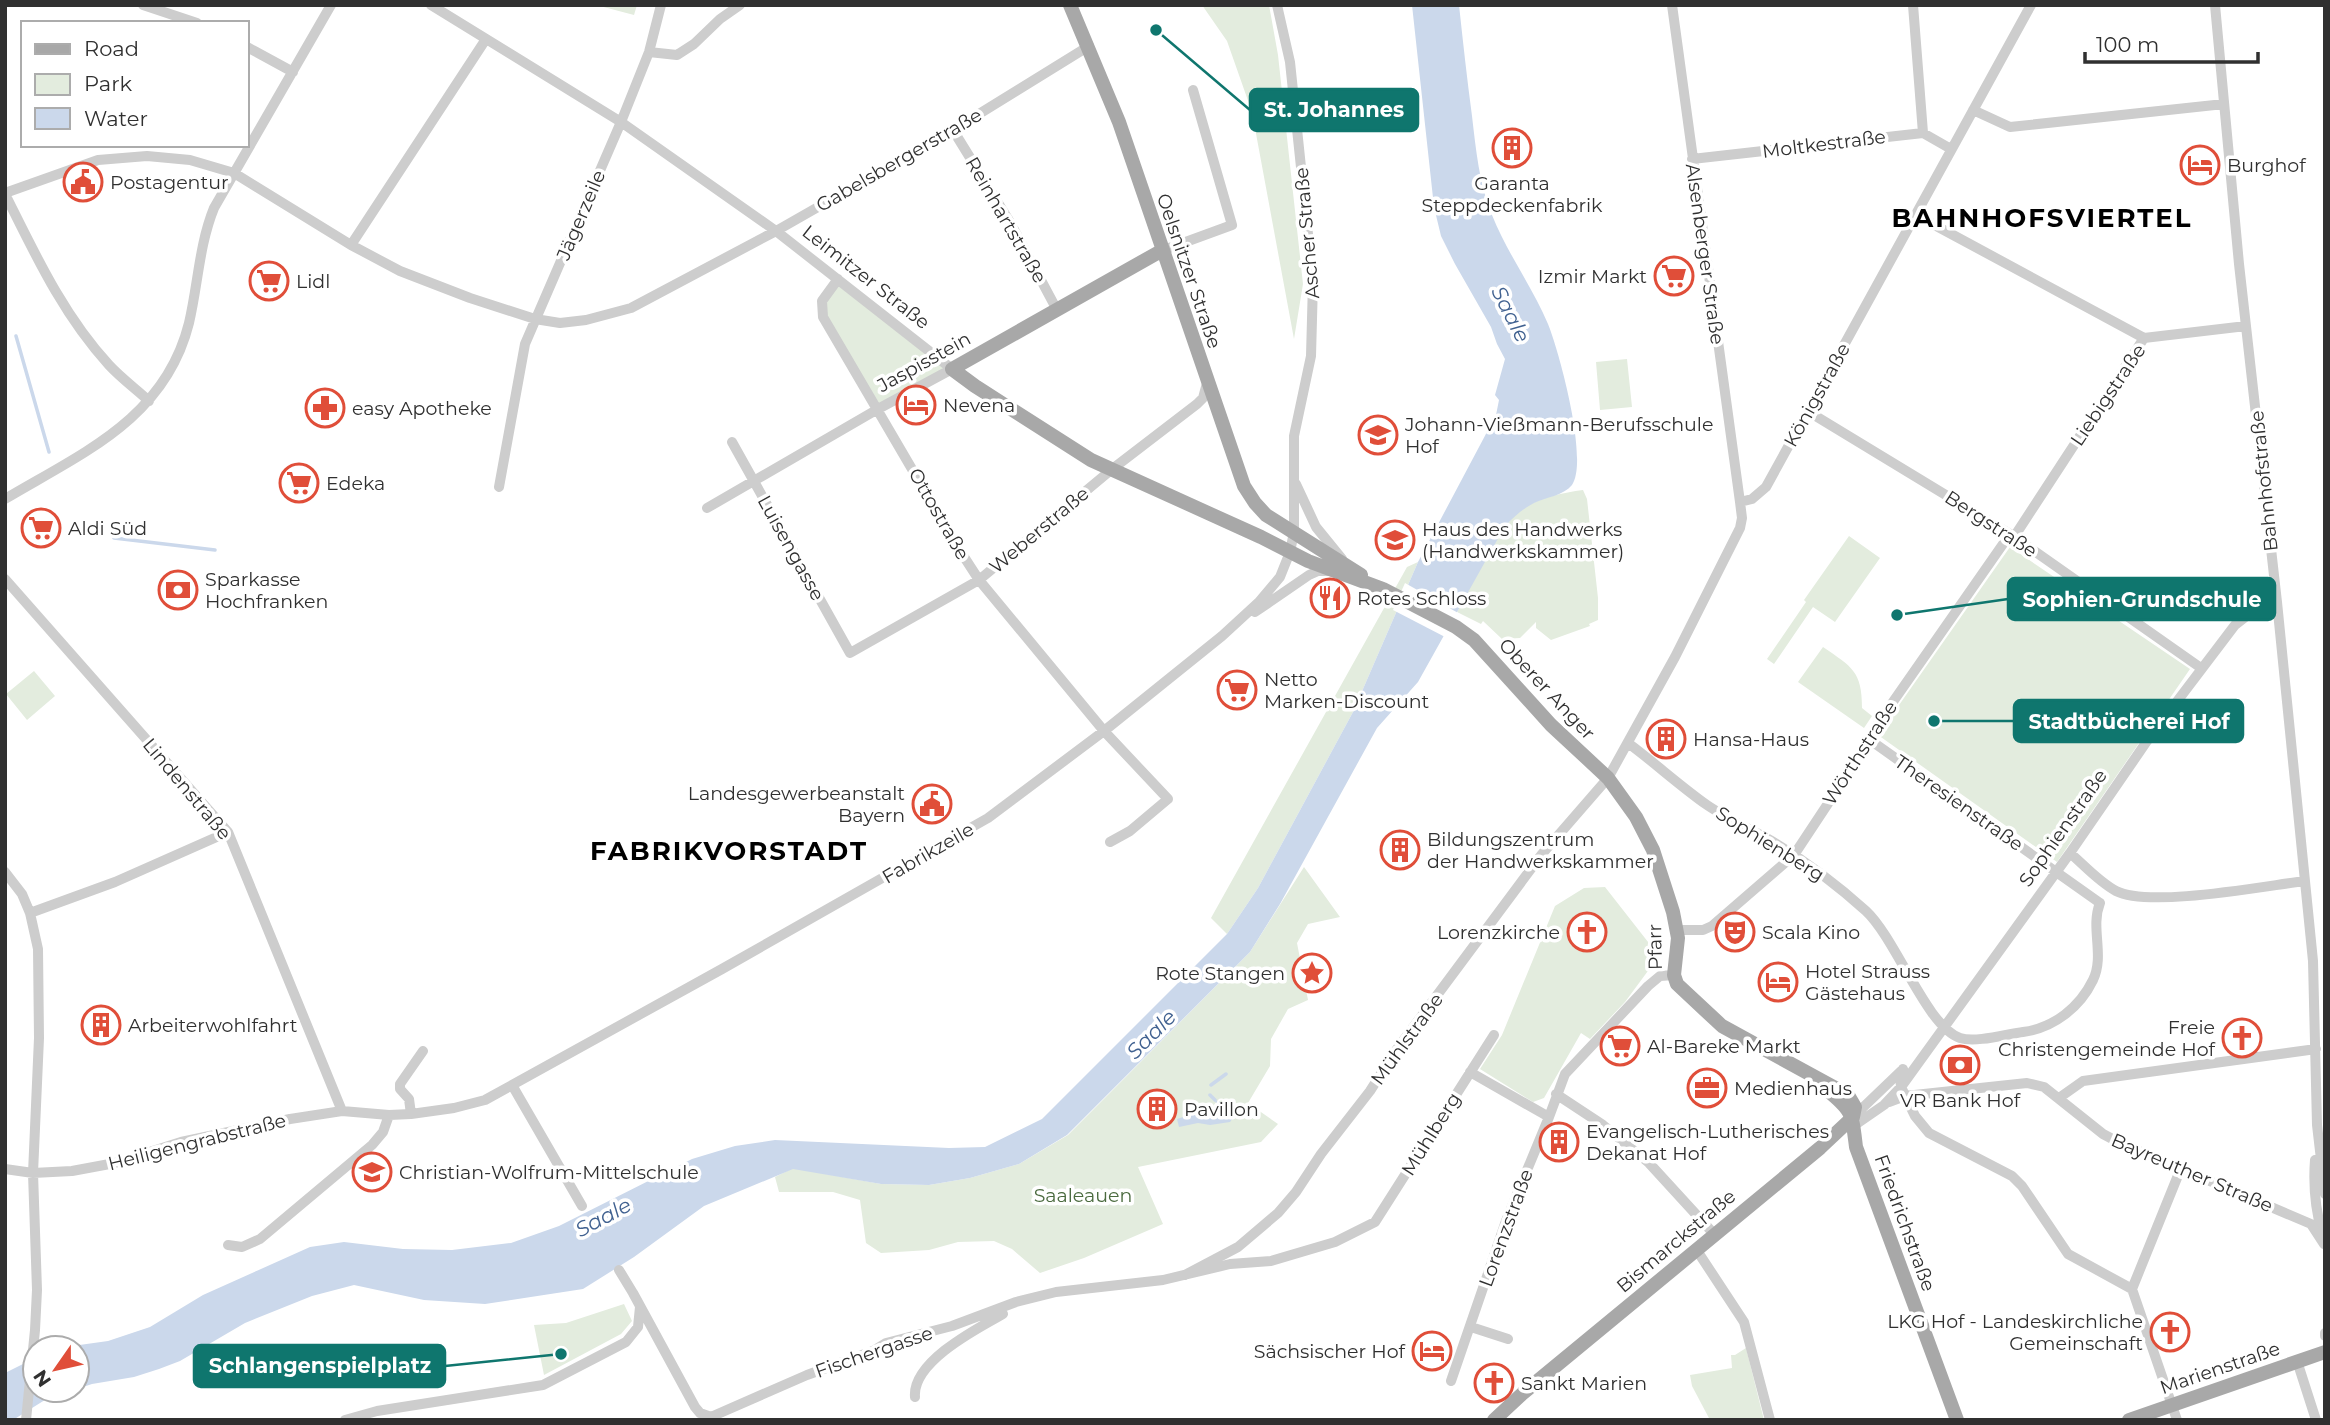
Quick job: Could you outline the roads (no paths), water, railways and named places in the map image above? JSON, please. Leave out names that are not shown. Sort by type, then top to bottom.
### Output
[{"type":"main road","name":"Oelsnitzer Straße","points":[[1070,5],[1119,122],[1238,473],[1250,496],[1266,514],[1389,592]]},
{"type":"main road","name":"Jaspisstein","points":[[952,369],[1161,251]]},
{"type":"main road","name":"Leimitzer Straße","points":[[952,369],[1066,445],[1111,470],[1336,573],[1389,592]]},
{"type":"main road","name":"Oberer Anger","points":[[1389,592],[1456,627],[1486,651],[1551,725],[1608,778]]},
{"type":"main road","name":"Pfarr","points":[[1608,778],[1636,817],[1653,850],[1669,896],[1678,945],[1674,975],[1680,987],[1722,1026],[1848,1095]]},
{"type":"main road","name":"Pfarr","points":[[1797,1068],[1846,1107],[1854,1121]]},
{"type":"main road","points":[[1848,1095],[1855,1107],[1854,1121]]},
{"type":"main road","name":"Sophienstraße","points":[[1820,1148],[1854,1121]]},
{"type":"main road","name":"Friedrichstraße","points":[[1854,1121],[1856,1147],[1957,1420]]},
{"type":"main road","points":[[1820,1148],[1834,1142],[1844,1142],[1861,1160]]},
{"type":"main road","name":"Bismarckstraße","points":[[1494,1420],[1522,1393],[1820,1148]]},
{"type":"main road","name":"Marienstraße","points":[[2129,1420],[2325,1352]]},
{"type":"street","points":[[143,5],[191,21]]},
{"type":"street","points":[[5,499],[110,436],[149,401],[178,358],[188,324],[207,226],[214,208],[331,5]]},
{"type":"street","name":"Leimitzer Straße","points":[[431,5],[621,122],[775,231],[952,369]]},
{"type":"street","name":"Jägerzeile","points":[[499,487],[525,344],[621,122],[649,52],[661,5]]},
{"type":"street","points":[[649,52],[677,55],[740,5]]},
{"type":"street","name":"Ascher Straße","points":[[1277,5],[1290,62],[1313,282],[1311,356],[1297,418],[1293,461],[1294,532],[1290,552]]},
{"type":"street","name":"Alsenberger Straße","points":[[1672,5],[1740,502]]},
{"type":"street","points":[[1913,5],[1923,133],[1951,149]]},
{"type":"street","name":"Königstraße","points":[[1740,502],[1752,499],[1766,487],[2031,5]]},
{"type":"street","name":"Bahnhofstraße","points":[[2215,5],[2313,961],[2317,1125],[2313,1186],[2316,1214],[2325,1245]]},
{"type":"street","points":[[351,245],[486,39]]},
{"type":"street","name":"Gabelsbergerstraße","points":[[5,194],[98,160],[146,156],[190,160],[234,173],[351,245],[411,275],[535,319],[561,323],[586,320],[631,308],[775,231],[953,130],[1089,47]]},
{"type":"street","points":[[248,48],[293,72]]},
{"type":"street","points":[[1161,251],[1232,225],[1194,90]]},
{"type":"street","points":[[1973,110],[2010,127],[2224,104]]},
{"type":"street","name":"Reinhartstraße","points":[[953,130],[1011,224],[1058,310]]},
{"type":"street","name":"Moltkestraße","points":[[1692,159],[1923,133]]},
{"type":"street","points":[[5,194],[50,284],[83,334],[110,366],[149,401]]},
{"type":"street","points":[[1916,215],[2144,338]]},
{"type":"street","name":"Ottostraße","points":[[838,279],[824,296],[821,311],[957,546],[979,580],[1104,731],[1168,799],[1130,831],[1110,842]]},
{"type":"street","name":"Liebigstraße","points":[[2012,536],[2144,338],[2246,326]]},
{"type":"street","name":"Jaspisstein","points":[[707,509],[952,369]]},
{"type":"street","name":"Weberstraße","points":[[850,653],[955,596],[979,580],[1111,470],[1197,404],[1203,398],[1207,383]]},
{"type":"street","name":"Bergstraße","points":[[1809,412],[2012,536],[2201,668]]},
{"type":"street","name":"Luisengasse","points":[[732,442],[850,653]]},
{"type":"street","name":"Ascher Straße","points":[[1293,461],[1297,489],[1308,513],[1323,537],[1354,570]]},
{"type":"street","points":[[1608,778],[1675,657],[1740,528],[1740,502]]},
{"type":"street","name":"Wörthstraße","points":[[1677,930],[1703,930],[1712,926],[1794,855],[1870,740],[1874,729],[2012,536]]},
{"type":"street","name":"Fabrikzeile","points":[[512,1085],[988,818],[1104,731],[1222,636],[1272,587],[1280,577],[1290,552]]},
{"type":"street","points":[[1222,636],[1309,575],[1322,571],[1336,573]]},
{"type":"street","name":"Lindenstraße","points":[[5,579],[228,832],[342,1111]]},
{"type":"street","name":"Sophienstraße","points":[[1854,1121],[1903,1092],[1945,1027],[2201,668],[2248,612],[2277,602]]},
{"type":"street","name":"Theresienstraße","points":[[1870,740],[2100,903]]},
{"type":"street","name":"Sophienberg","points":[[1628,743],[1708,806],[1794,855],[1867,912],[1881,927],[1933,1015],[1945,1027]]},
{"type":"street","name":"Mühlstraße","points":[[1185,1275],[1238,1247],[1278,1213],[1296,1192],[1321,1154],[1370,1091],[1396,1049],[1487,932],[1542,854],[1608,778]]},
{"type":"street","points":[[30,913],[115,882],[228,832]]},
{"type":"street","points":[[2070,853],[2116,891],[2133,897],[2160,898],[2305,881]]},
{"type":"street","points":[[5,872],[23,894],[38,949],[39,1038],[33,1173],[37,1269],[35,1330],[26,1420]]},
{"type":"street","points":[[1945,1027],[1958,1038],[1969,1040],[2030,1031],[2072,1011],[2086,994],[2097,969],[2099,960],[2095,915],[2100,903],[2116,891]]},
{"type":"street","name":"Lorenzstraße","points":[[1451,1381],[1506,1221],[1564,1074],[1648,986],[1660,976],[1674,975]]},
{"type":"street","name":"Sophienstraße","points":[[1854,1121],[1877,1093],[1945,1027]]},
{"type":"street","name":"Mühlberg","points":[[1364,1229],[1376,1222],[1494,1035]]},
{"type":"street","points":[[1903,1092],[2027,1083],[2044,1087],[2059,1098],[2083,1082],[2316,1049]]},
{"type":"street","points":[[411,1114],[409,1100],[400,1089],[400,1084],[423,1051]]},
{"type":"street","points":[[1903,1069],[1900,1076],[1903,1092],[1915,1116],[1929,1133],[2012,1176],[2022,1186],[2068,1254],[2132,1289]]},
{"type":"street","points":[[1470,1072],[1549,1117]]},
{"type":"street","points":[[512,1085],[582,1206]]},
{"type":"street","name":"Heiligengrabstraße","points":[[5,1169],[33,1173],[72,1171],[115,1163],[181,1142],[290,1119],[342,1111],[411,1114],[475,1104],[512,1085]]},
{"type":"street","points":[[1848,1095],[1861,1099],[1877,1093]]},
{"type":"street","points":[[1556,1094],[1603,1125],[1649,1163],[1714,1234]]},
{"type":"street","name":"Bayreuther Straße","points":[[2059,1098],[2103,1134],[2311,1224],[2325,1245]]},
{"type":"street","points":[[228,1245],[242,1247],[260,1239],[372,1145],[383,1132],[389,1115]]},
{"type":"street","name":"Bahnhofstraße","points":[[2317,1125],[2325,1194]]},
{"type":"street","points":[[2177,1420],[2132,1289],[2181,1168]]},
{"type":"street","name":"Fischergasse","points":[[707,1418],[886,1343],[952,1326],[1040,1295],[1142,1283],[1230,1264],[1271,1261],[1335,1242],[1364,1229]]},
{"type":"street","points":[[1696,1249],[1744,1322],[1769,1414]]},
{"type":"street","points":[[619,1270],[695,1408],[707,1418]]},
{"type":"street","name":"Fischergasse","points":[[915,1397],[917,1380],[930,1364],[986,1324],[1040,1295]]},
{"type":"street","points":[[345,1420],[377,1411],[543,1385],[625,1342],[638,1327],[640,1307]]},
{"type":"street","points":[[1471,1327],[1508,1339]]},
{"type":"street","points":[[2297,1361],[2316,1420]]},
{"type":"water","name":"Saale","points":[[1412,5],[1459,5],[1484,191],[1498,229],[1542,310],[1553,338],[1575,430],[1576,472],[1572,485],[1559,494],[1530,505],[1505,526],[1418,682],[1377,728],[1280,904],[1250,952],[1067,1135],[1019,1164],[970,1178],[929,1185],[881,1184],[793,1169],[704,1206],[634,1257],[583,1289],[485,1304],[424,1300],[354,1285],[312,1296],[245,1323],[180,1361],[159,1369],[134,1377],[91,1384],[91,1343],[108,1341],[150,1327],[203,1295],[310,1247],[344,1242],[403,1249],[452,1250],[511,1243],[559,1226],[692,1159],[735,1146],[775,1140],[949,1148],[985,1147],[1042,1119],[1227,934],[1258,888],[1353,712],[1418,562],[1496,415],[1499,400],[1495,395],[1505,359],[1491,327],[1441,236],[1434,207]]},
{"type":"water","points":[[1215,1100],[1231,1108],[1233,1118],[1230,1122],[1210,1125],[1198,1123],[1179,1127],[1177,1119],[1218,1110]]},
{"type":"water","points":[[21,1365],[21,1404],[38,1404],[13,1420],[5,1420],[5,1373]]},
{"type":"waterway","points":[[16,336],[49,452]]},
{"type":"waterway","points":[[114,538],[215,550]]},
{"type":"waterway","points":[[1211,1085],[1226,1074]]},
{"type":"waterway","points":[[1210,1095],[1215,1100]]},
{"type":"place","name":"St. Johannes","points":[[1156,30]]},
{"type":"place","name":"Garanta Steppdeckenfabrik","points":[[1512,148]]},
{"type":"place","name":"Burghof","points":[[2200,165]]},
{"type":"place","name":"Postagentur","points":[[83,182]]},
{"type":"place","name":"Izmir Markt","points":[[1674,276]]},
{"type":"place","name":"Lidl","points":[[269,281]]},
{"type":"place","name":"Nevena","points":[[916,405]]},
{"type":"place","name":"easy Apotheke","points":[[325,408]]},
{"type":"place","name":"Johann-Vießmann-Berufsschule Hof","points":[[1378,435]]},
{"type":"place","name":"Edeka","points":[[299,483]]},
{"type":"place","name":"Aldi Süd","points":[[41,528]]},
{"type":"place","name":"Haus des Handwerks (Handwerkskammer)","points":[[1395,540]]},
{"type":"place","name":"Sparkasse Hochfranken","points":[[178,590]]},
{"type":"place","name":"Rotes Schloss","points":[[1330,598]]},
{"type":"place","name":"Sophien-Grundschule","points":[[1897,615]]},
{"type":"place","name":"Netto Marken-Discount","points":[[1237,690]]},
{"type":"place","name":"Stadtbücherei Hof","points":[[1934,721]]},
{"type":"place","name":"Hansa-Haus","points":[[1666,739]]},
{"type":"place","name":"Landesgewerbeanstalt Bayern","points":[[932,804]]},
{"type":"place","name":"Bildungszentrum der Handwerkskammer","points":[[1400,850]]},
{"type":"place","name":"Lorenzkirche","points":[[1587,932]]},
{"type":"place","name":"Scala Kino","points":[[1735,932]]},
{"type":"place","name":"Rote Stangen","points":[[1312,973]]},
{"type":"place","name":"Hotel Strauss Gästehaus","points":[[1778,982]]},
{"type":"place","name":"Arbeiterwohlfahrt","points":[[101,1025]]},
{"type":"place","name":"Freie Christengemeinde Hof","points":[[2242,1038]]},
{"type":"place","name":"Al-Bareke Markt","points":[[1620,1046]]},
{"type":"place","name":"VR Bank Hof","points":[[1960,1065]]},
{"type":"place","name":"Medienhaus","points":[[1707,1088]]},
{"type":"place","name":"Pavillon","points":[[1157,1109]]},
{"type":"place","name":"Evangelisch-Lutherisches Dekanat Hof","points":[[1559,1142]]},
{"type":"place","name":"Christian-Wolfrum-Mittelschule","points":[[372,1172]]},
{"type":"place","name":"LKG Hof - Landeskirchliche Gemeinschaft","points":[[2170,1332]]},
{"type":"place","name":"Sächsischer Hof","points":[[1432,1351]]},
{"type":"place","name":"Schlangenspielplatz","points":[[561,1354]]},
{"type":"place","name":"Sankt Marien","points":[[1494,1383]]},
{"type":"district","name":"BAHNHOFSVIERTEL","points":[[2042,218]]},
{"type":"district","name":"FABRIKVORSTADT","points":[[729,851]]},
{"type":"park label","name":"Saaleauen","points":[[1083,1195]]}]
